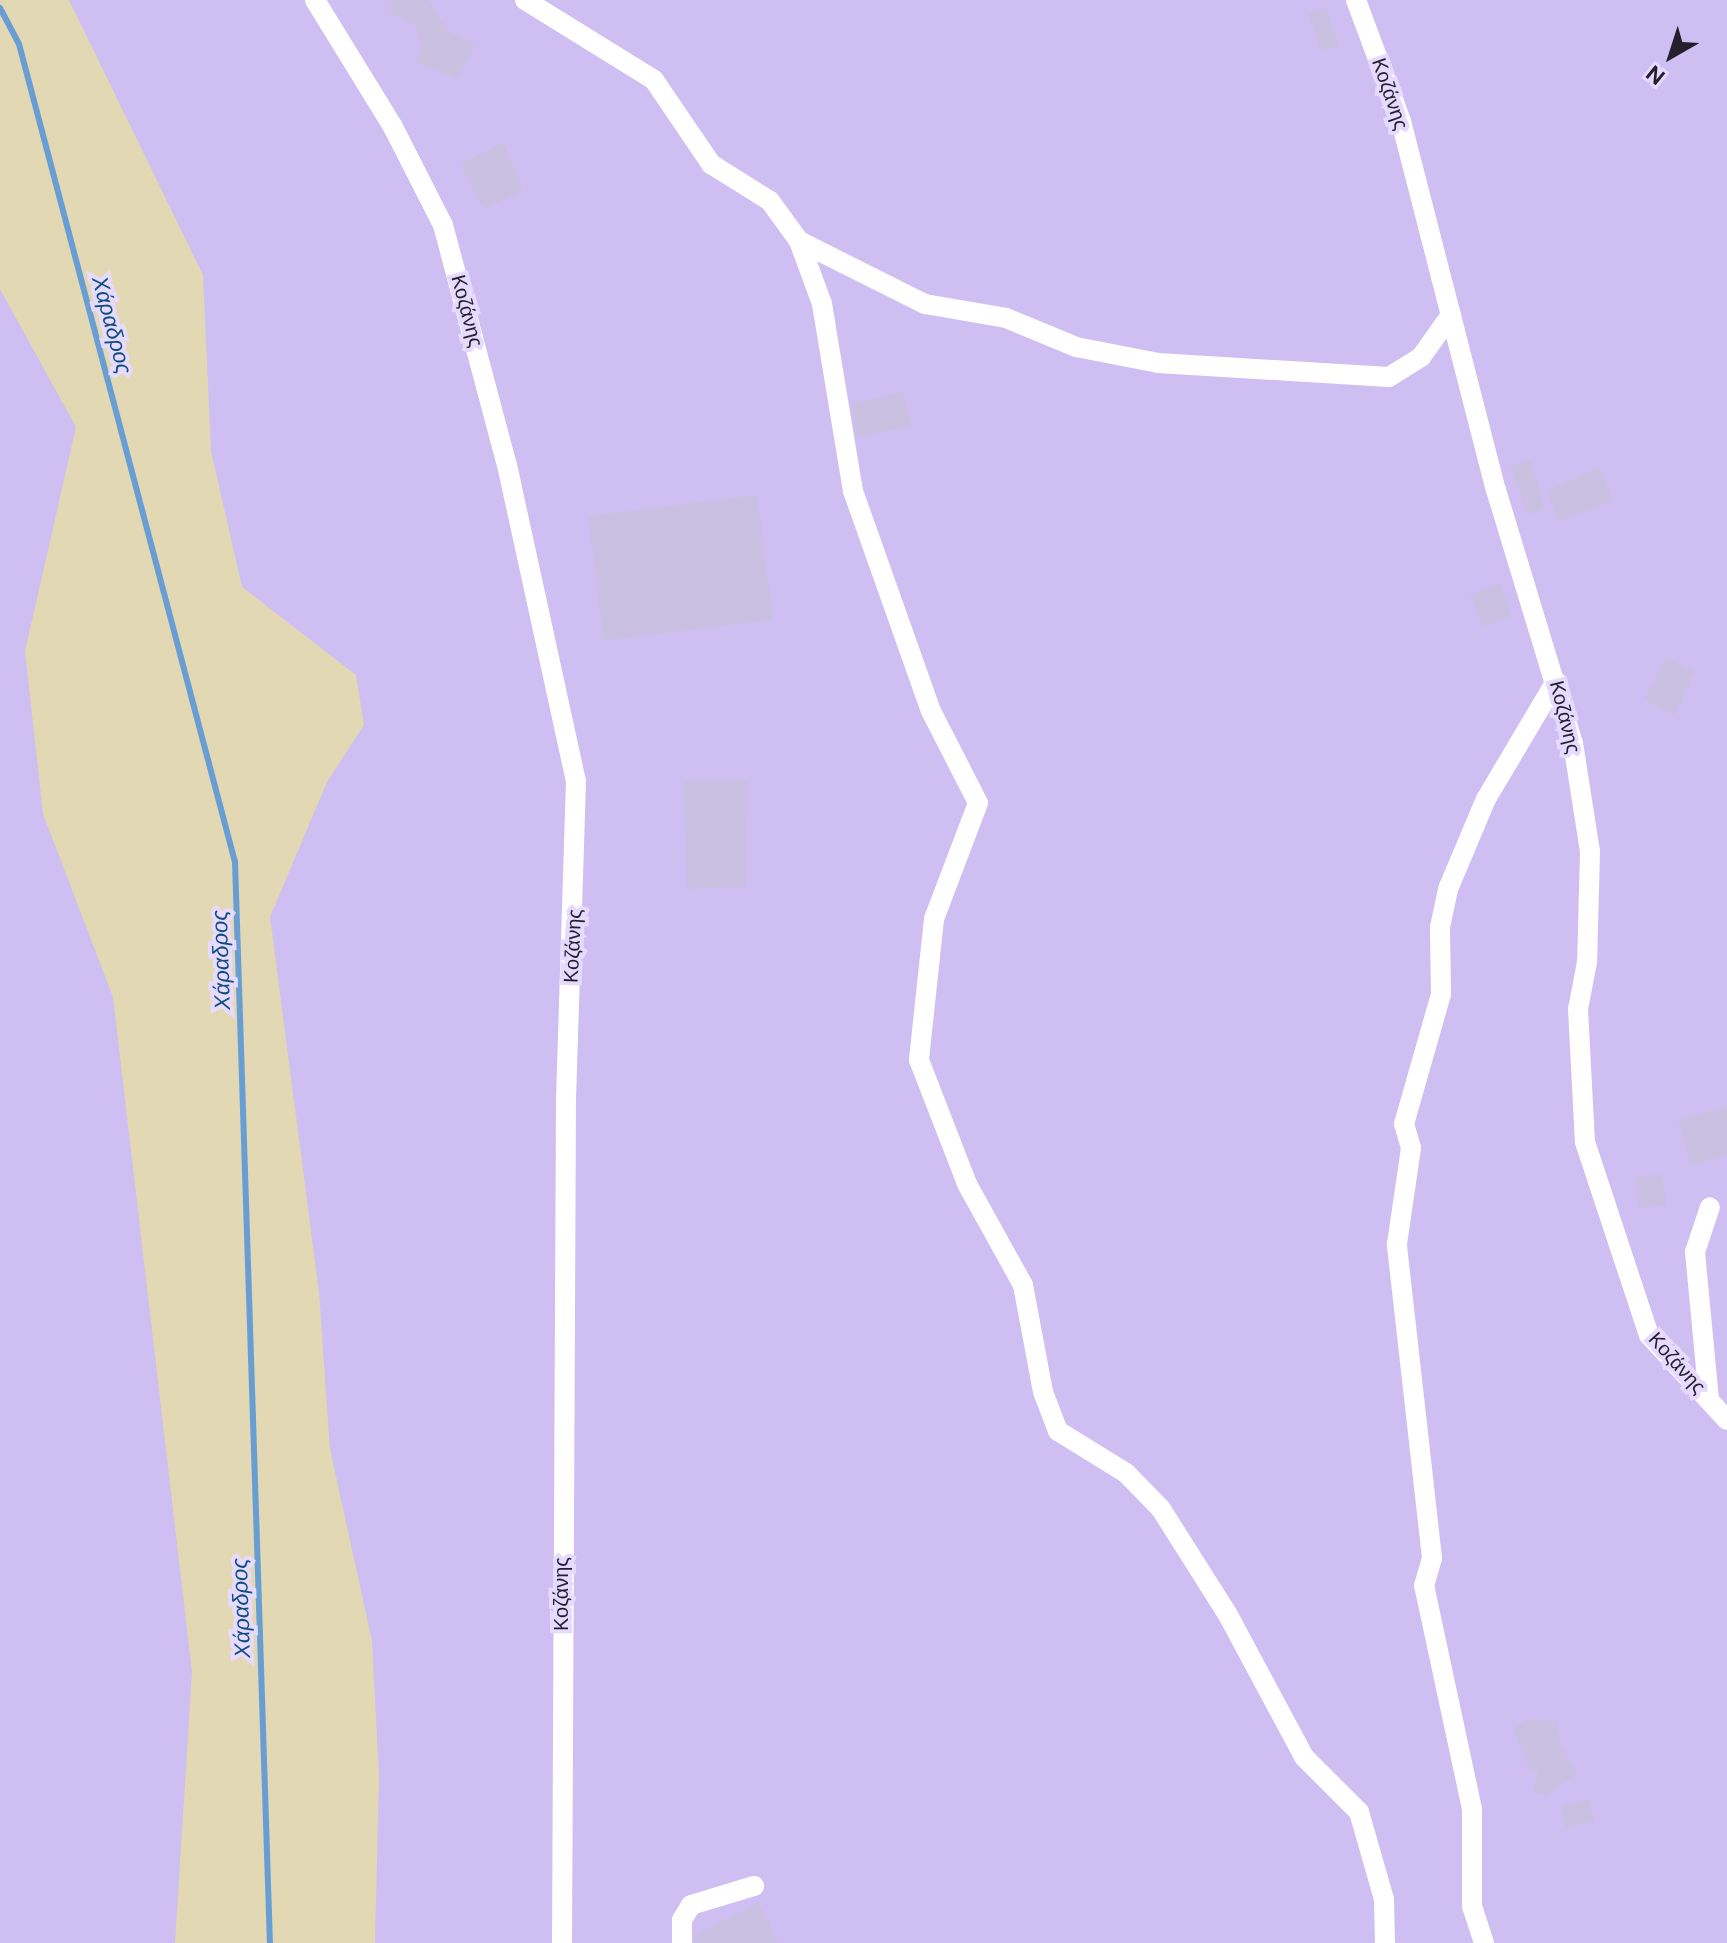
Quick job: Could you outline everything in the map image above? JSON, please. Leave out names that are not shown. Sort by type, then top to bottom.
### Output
[{"type":"street","name":"Κοζάνης","points":[[315,0],[393,127],[443,225],[507,465],[576,781],[566,1099],[562,1943]]},
{"type":"street","points":[[525,0],[654,80],[711,164],[770,201],[799,241],[822,304],[853,491],[931,711],[978,803],[934,919],[919,1060],[967,1184],[1023,1285],[1043,1392],[1058,1431],[1126,1473],[1161,1509],[1228,1615],[1304,1757],[1359,1812],[1384,1899],[1385,1943]]},
{"type":"street","name":"Κοζάνης","points":[[1356,0],[1401,121],[1451,315],[1556,681],[1590,851],[1587,962],[1578,1009],[1585,1142],[1649,1335],[1727,1420]]},
{"type":"street","points":[[799,241],[925,304],[1006,318],[1076,347],[1158,363],[1389,377],[1421,357],[1451,315]]},
{"type":"street","points":[[1484,1943],[1472,1906],[1472,1809],[1427,1613],[1424,1586],[1432,1558],[1397,1244],[1411,1148],[1404,1124],[1441,994],[1440,927],[1448,889],[1486,799],[1556,681]]},
{"type":"street","points":[[1709,1400],[1695,1252],[1710,1207]]},
{"type":"street","points":[[682,1943],[682,1920],[691,1905],[754,1886]]},
{"type":"shaded area","points":[[0,0],[1727,0],[1727,1943],[0,1943]]},
{"type":"sand","points":[[0,0],[69,0],[203,275],[211,451],[242,587],[356,675],[364,725],[327,782],[270,917],[319,1292],[330,1449],[372,1641],[379,1775],[375,1943],[175,1943],[192,1672],[113,997],[43,814],[25,651],[76,427],[0,289]]},
{"type":"building","points":[[393,0],[428,0],[451,33],[476,44],[457,79],[415,62],[422,47],[414,24],[388,13]]},
{"type":"building","points":[[1326,7],[1339,45],[1322,52],[1308,13]]},
{"type":"building","points":[[503,143],[524,190],[484,209],[460,164]]},
{"type":"building","points":[[902,392],[912,426],[857,437],[852,403]]},
{"type":"building","points":[[1530,459],[1545,508],[1528,515],[1510,466]]},
{"type":"building","points":[[1599,467],[1614,501],[1559,521],[1547,491]]},
{"type":"building","points":[[757,495],[773,620],[604,641],[588,516]]},
{"type":"building","points":[[1500,583],[1512,616],[1483,627],[1470,595]]},
{"type":"building","points":[[1666,658],[1695,672],[1674,715],[1644,700]]},
{"type":"building","points":[[747,779],[746,887],[687,889],[684,780]]},
{"type":"building","points":[[1727,1107],[1727,1156],[1690,1165],[1678,1119]]},
{"type":"building","points":[[1662,1174],[1666,1205],[1639,1208],[1635,1177]]},
{"type":"building","points":[[1528,1719],[1557,1721],[1561,1744],[1577,1774],[1547,1795],[1533,1792],[1538,1770],[1530,1771],[1513,1729]]},
{"type":"building","points":[[1589,1799],[1594,1821],[1566,1828],[1561,1806]]},
{"type":"building","points":[[759,1903],[778,1943],[695,1943],[695,1935]]},
{"type":"waterway","name":"Χάραδρος","points":[[0,8],[19,44],[235,862],[270,1943]]}]
